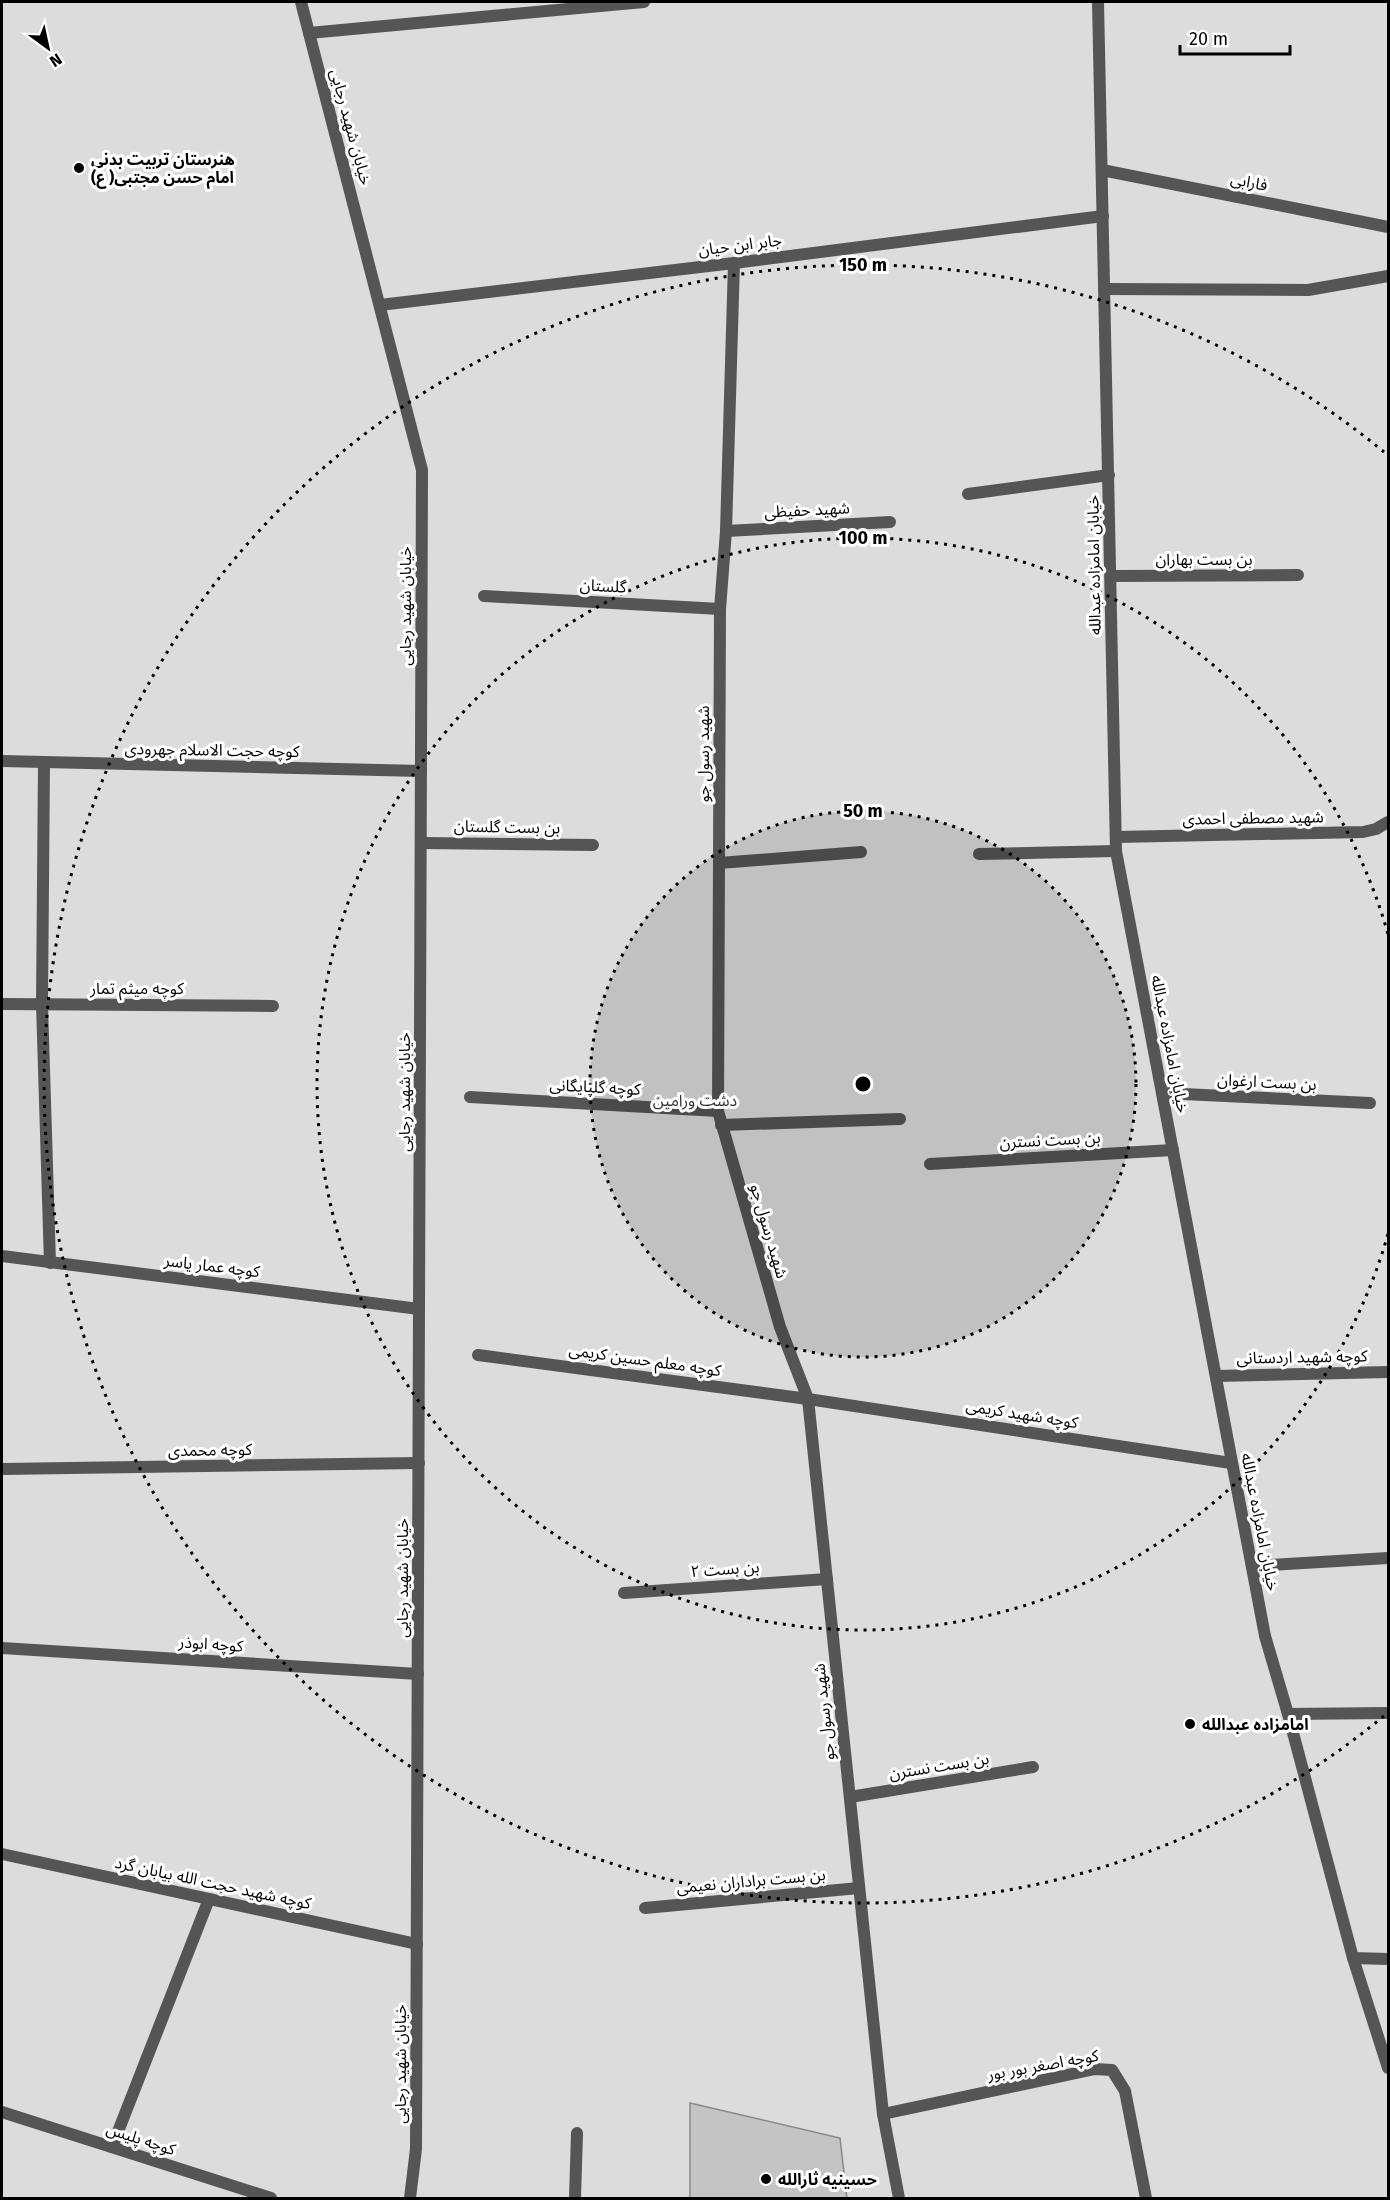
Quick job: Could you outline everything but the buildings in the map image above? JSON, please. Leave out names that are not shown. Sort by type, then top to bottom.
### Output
[{"type":"street","name":"خیابان شهید رجایی","points":[[301,2],[422,470],[417,2149],[410,2199]]},
{"type":"street","points":[[309,33],[644,2]]},
{"type":"street","name":"خیابان امامزاده عبدالله","points":[[1098,2],[1116,851],[1265,1636],[1353,1958],[1389,2068]]},
{"type":"street","name":"فارابی","points":[[1102,170],[1389,227]]},
{"type":"street","name":"جابر ابن حیان","points":[[380,305],[1103,216]]},
{"type":"street","name":"شهید رسول جو","points":[[734,263],[726,531],[720,609],[718,1110],[780,1327],[808,1399],[884,2114],[899,2199]]},
{"type":"street","points":[[1105,289],[1308,290],[1389,276]]},
{"type":"street","points":[[968,494],[1109,475]]},
{"type":"street","name":"شهید حفیظی","points":[[726,531],[890,522]]},
{"type":"street","name":"بن بست بهاران","points":[[1111,576],[1298,575]]},
{"type":"street","name":"گلستان","points":[[484,596],[720,609]]},
{"type":"street","name":"کوچه حجت الاسلام جهرودی","points":[[2,761],[421,771]]},
{"type":"street","points":[[44,762],[42,1004],[50,1263]]},
{"type":"street","name":"شهید مصطفی احمدی","points":[[1116,837],[1363,832],[1376,829],[1389,822]]},
{"type":"street","name":"بن بست گلستان","points":[[421,843],[593,845]]},
{"type":"street","points":[[979,854],[1116,851]]},
{"type":"street","points":[[719,863],[861,852]]},
{"type":"street","name":"کوچه میثم تمار","points":[[2,1004],[273,1006]]},
{"type":"street","name":"بن بست ارغوان","points":[[1162,1093],[1370,1103]]},
{"type":"street","name":"کوچه گلپایگانی","points":[[470,1097],[718,1110]]},
{"type":"street","points":[[721,1125],[900,1119]]},
{"type":"street","name":"بن بست نسترن","points":[[930,1164],[1173,1150]]},
{"type":"street","name":"کوچه عمار یاسر","points":[[2,1256],[419,1309]]},
{"type":"street","name":"کوچه معلم حسین کریمی","points":[[478,1355],[808,1399]]},
{"type":"street","name":"کوچه شهید اردستانی","points":[[1216,1376],[1389,1372]]},
{"type":"street","name":"کوچه شهید کریمی","points":[[808,1399],[1231,1463]]},
{"type":"street","name":"کوچه محمدی","points":[[2,1469],[419,1462]]},
{"type":"street","points":[[1252,1566],[1389,1558]]},
{"type":"street","name":"بن بست ۲","points":[[624,1593],[827,1578]]},
{"type":"street","name":"کوچه ابوذر","points":[[2,1648],[418,1674]]},
{"type":"street","points":[[1288,1714],[1389,1713]]},
{"type":"street","name":"بن بست نسترن","points":[[850,1797],[1033,1767]]},
{"type":"street","name":"کوچه شهید حجت الله بیابان گرد","points":[[2,1854],[417,1944]]},
{"type":"street","name":"بن بست براداران نعیمی","points":[[645,1908],[860,1888]]},
{"type":"street","points":[[112,2147],[209,1899]]},
{"type":"street","points":[[1353,1958],[1389,1959]]},
{"type":"street","name":"کوچه اصغر بور بور","points":[[884,2114],[1095,2069],[1112,2070],[1125,2091],[1146,2199]]},
{"type":"street","name":"کوچه پلیس","points":[[2,2112],[271,2199]]},
{"type":"street","points":[[575,2199],[577,2133]]},
{"type":"green space","name":"دشت ورامین","points":[[2,2],[1388,2],[1388,2198],[2,2198]]},
{"type":"place","name":"هنرستان تربیت بدنی امام حسن مجتبی( ع)","points":[[79,168]]},
{"type":"place","name":"امامزاده عبدالله","points":[[1190,1724]]},
{"type":"place","name":"حسینیه ثارالله","points":[[766,2179]]}]
